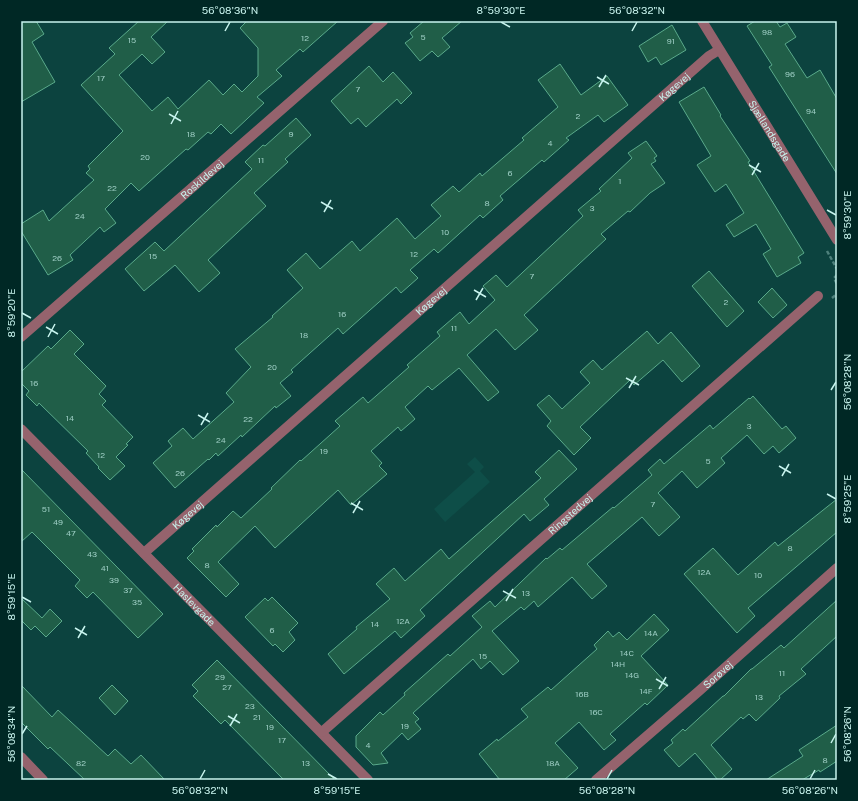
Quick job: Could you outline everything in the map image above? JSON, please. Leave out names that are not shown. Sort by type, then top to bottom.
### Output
[{"type":"street","name":"Roskildevej","points":[[21,337],[382,21]]},
{"type":"street","name":"Sjællandsgade","points":[[702,21],[837,240]]},
{"type":"street","name":"Køgevej","points":[[144,553],[709,56],[719,50]]},
{"type":"street","name":"Ringstedvej","points":[[322,732],[818,296]]},
{"type":"street","name":"Haslevgade","points":[[21,429],[368,780]]},
{"type":"street","name":"Sorøvej","points":[[596,780],[699,691],[837,568]]},
{"type":"street","points":[[21,758],[43,780]]},
{"type":"path","points":[[837,275],[834,278],[837,284]]},
{"type":"shaded area","points":[[475,457],[484,467],[480,471],[490,482],[445,522],[434,509],[475,472],[467,464]]},
{"type":"building","points":[[21,21],[36,21],[44,34],[32,42],[55,82],[21,102]]},
{"type":"building","points":[[139,21],[168,21],[151,37],[165,52],[152,64],[142,54],[119,75],[152,111],[168,97],[178,109],[209,80],[223,95],[234,84],[242,92],[258,76],[258,48],[240,28],[247,21],[338,21],[303,52],[300,49],[276,70],[282,76],[257,97],[264,103],[231,134],[221,124],[211,134],[208,132],[188,150],[186,149],[139,191],[131,183],[105,209],[116,223],[104,232],[100,227],[70,255],[73,260],[48,275],[21,231],[21,224],[43,210],[49,221],[94,180],[86,173],[90,169],[88,166],[123,131],[81,85],[115,54],[109,48]]},
{"type":"building","points":[[424,21],[462,21],[442,38],[450,47],[438,57],[432,51],[420,61],[405,43],[413,37],[410,33]]},
{"type":"building","points":[[755,21],[776,21],[780,27],[787,23],[796,37],[785,44],[807,78],[820,70],[837,99],[837,174],[769,67],[772,65],[747,26]]},
{"type":"building","points":[[672,25],[686,50],[661,65],[656,57],[648,62],[639,46]]},
{"type":"building","points":[[560,64],[581,95],[607,76],[628,105],[604,122],[598,115],[566,138],[569,140],[544,162],[542,160],[500,196],[503,200],[483,218],[480,215],[438,253],[434,249],[410,270],[418,278],[401,293],[396,287],[343,334],[338,328],[291,370],[293,372],[280,383],[291,396],[276,408],[275,406],[242,437],[241,435],[218,456],[216,453],[209,460],[208,459],[175,488],[153,463],[172,446],[168,441],[183,428],[193,439],[234,402],[226,393],[251,367],[235,349],[273,317],[272,316],[303,288],[287,270],[306,253],[320,269],[352,241],[360,251],[397,218],[415,239],[441,216],[431,205],[453,186],[459,192],[480,173],[482,176],[524,140],[522,138],[558,107],[538,80]]},
{"type":"building","points":[[369,66],[383,82],[393,72],[412,93],[401,104],[397,99],[366,127],[358,118],[351,124],[331,101]]},
{"type":"building","points":[[704,87],[721,115],[720,116],[750,161],[748,162],[804,253],[798,257],[801,263],[777,277],[763,254],[771,249],[756,224],[734,237],[726,225],[744,213],[726,184],[715,192],[697,165],[711,156],[679,102]]},
{"type":"building","points":[[296,118],[311,135],[285,159],[288,162],[254,193],[266,206],[208,260],[220,273],[199,292],[175,265],[144,291],[125,269],[155,242],[164,251],[252,169],[245,162]]},
{"type":"building","points":[[646,141],[657,156],[654,158],[656,161],[651,164],[665,183],[650,193],[630,212],[628,211],[601,234],[606,239],[524,315],[538,330],[515,350],[496,329],[467,355],[499,392],[488,401],[459,368],[432,390],[428,386],[405,407],[415,419],[401,431],[398,427],[371,451],[382,463],[379,466],[387,474],[351,505],[338,490],[275,548],[255,526],[218,562],[239,584],[226,597],[187,558],[194,551],[192,549],[216,525],[217,527],[233,511],[241,518],[300,460],[301,461],[340,426],[335,421],[363,397],[368,403],[409,367],[407,365],[440,336],[437,332],[460,312],[469,324],[495,300],[483,286],[496,275],[507,287],[583,216],[578,210],[601,191],[599,189],[632,158],[628,153]]},
{"type":"building","points":[[709,271],[744,311],[727,327],[692,286]]},
{"type":"building","points":[[772,288],[787,305],[773,318],[758,302]]},
{"type":"building","points":[[70,330],[84,344],[74,354],[106,386],[99,394],[106,401],[102,405],[133,437],[126,444],[128,445],[116,457],[125,466],[110,480],[86,453],[88,451],[39,403],[37,406],[26,395],[29,391],[21,383],[21,372],[48,346],[51,349]]},
{"type":"building","points":[[647,331],[658,344],[671,332],[700,366],[682,382],[663,360],[634,385],[630,380],[580,427],[591,438],[574,455],[547,426],[551,421],[537,405],[549,395],[562,409],[590,383],[580,372],[593,360],[602,370]]},
{"type":"building","points":[[753,396],[782,429],[786,426],[796,438],[779,453],[773,446],[764,454],[747,435],[721,458],[725,463],[697,488],[682,471],[658,493],[680,517],[659,536],[642,517],[587,564],[607,586],[592,599],[572,577],[538,607],[534,601],[524,610],[521,607],[492,631],[519,661],[503,675],[490,661],[481,669],[473,659],[413,713],[419,719],[415,722],[421,729],[408,740],[402,733],[381,753],[388,763],[373,765],[356,747],[356,736],[380,712],[383,715],[405,695],[404,693],[448,654],[450,656],[482,627],[472,616],[490,601],[495,607],[546,558],[547,559],[560,548],[562,550],[613,507],[614,508],[652,475],[648,470],[660,459],[664,464],[710,425],[713,429]]},
{"type":"building","points":[[559,450],[577,469],[544,499],[549,505],[530,521],[524,514],[420,610],[425,616],[401,638],[395,631],[344,674],[328,654],[357,629],[356,627],[390,599],[376,584],[394,568],[405,581],[441,549],[449,559],[541,478],[535,472]]},
{"type":"building","points":[[21,469],[163,614],[138,638],[93,592],[87,598],[75,586],[80,580],[32,532],[21,542]]},
{"type":"building","points":[[837,499],[837,532],[748,608],[755,616],[737,633],[684,574],[713,548],[738,575],[775,542],[778,546]]},
{"type":"building","points":[[272,597],[298,623],[289,632],[295,640],[283,652],[275,644],[273,646],[245,617],[265,598],[268,601]]},
{"type":"building","points":[[21,598],[42,618],[50,609],[62,621],[46,637],[35,626],[31,630],[21,620]]},
{"type":"building","points":[[837,600],[837,636],[801,669],[806,674],[779,696],[780,698],[756,721],[749,714],[743,719],[741,717],[711,745],[732,769],[720,780],[718,780],[695,753],[679,767],[664,750],[673,743],[671,740],[683,729],[685,731],[751,669],[781,645],[784,648]]},
{"type":"building","points":[[654,614],[669,630],[641,656],[668,685],[647,705],[645,703],[610,734],[616,740],[604,750],[579,722],[555,743],[578,768],[564,780],[500,780],[479,754],[528,717],[521,709],[548,687],[551,690],[597,649],[594,645],[608,631],[613,637],[619,632],[627,640]]},
{"type":"building","points":[[217,660],[335,780],[284,780],[225,720],[221,724],[193,696],[198,691],[192,685]]},
{"type":"building","points":[[21,685],[52,717],[58,710],[108,756],[115,749],[131,764],[141,755],[165,780],[85,780],[50,747],[48,749],[21,722]]},
{"type":"building","points":[[112,685],[128,701],[115,715],[99,698]]},
{"type":"building","points":[[837,725],[837,761],[820,772],[819,770],[802,780],[766,780],[803,756],[799,750]]}]
